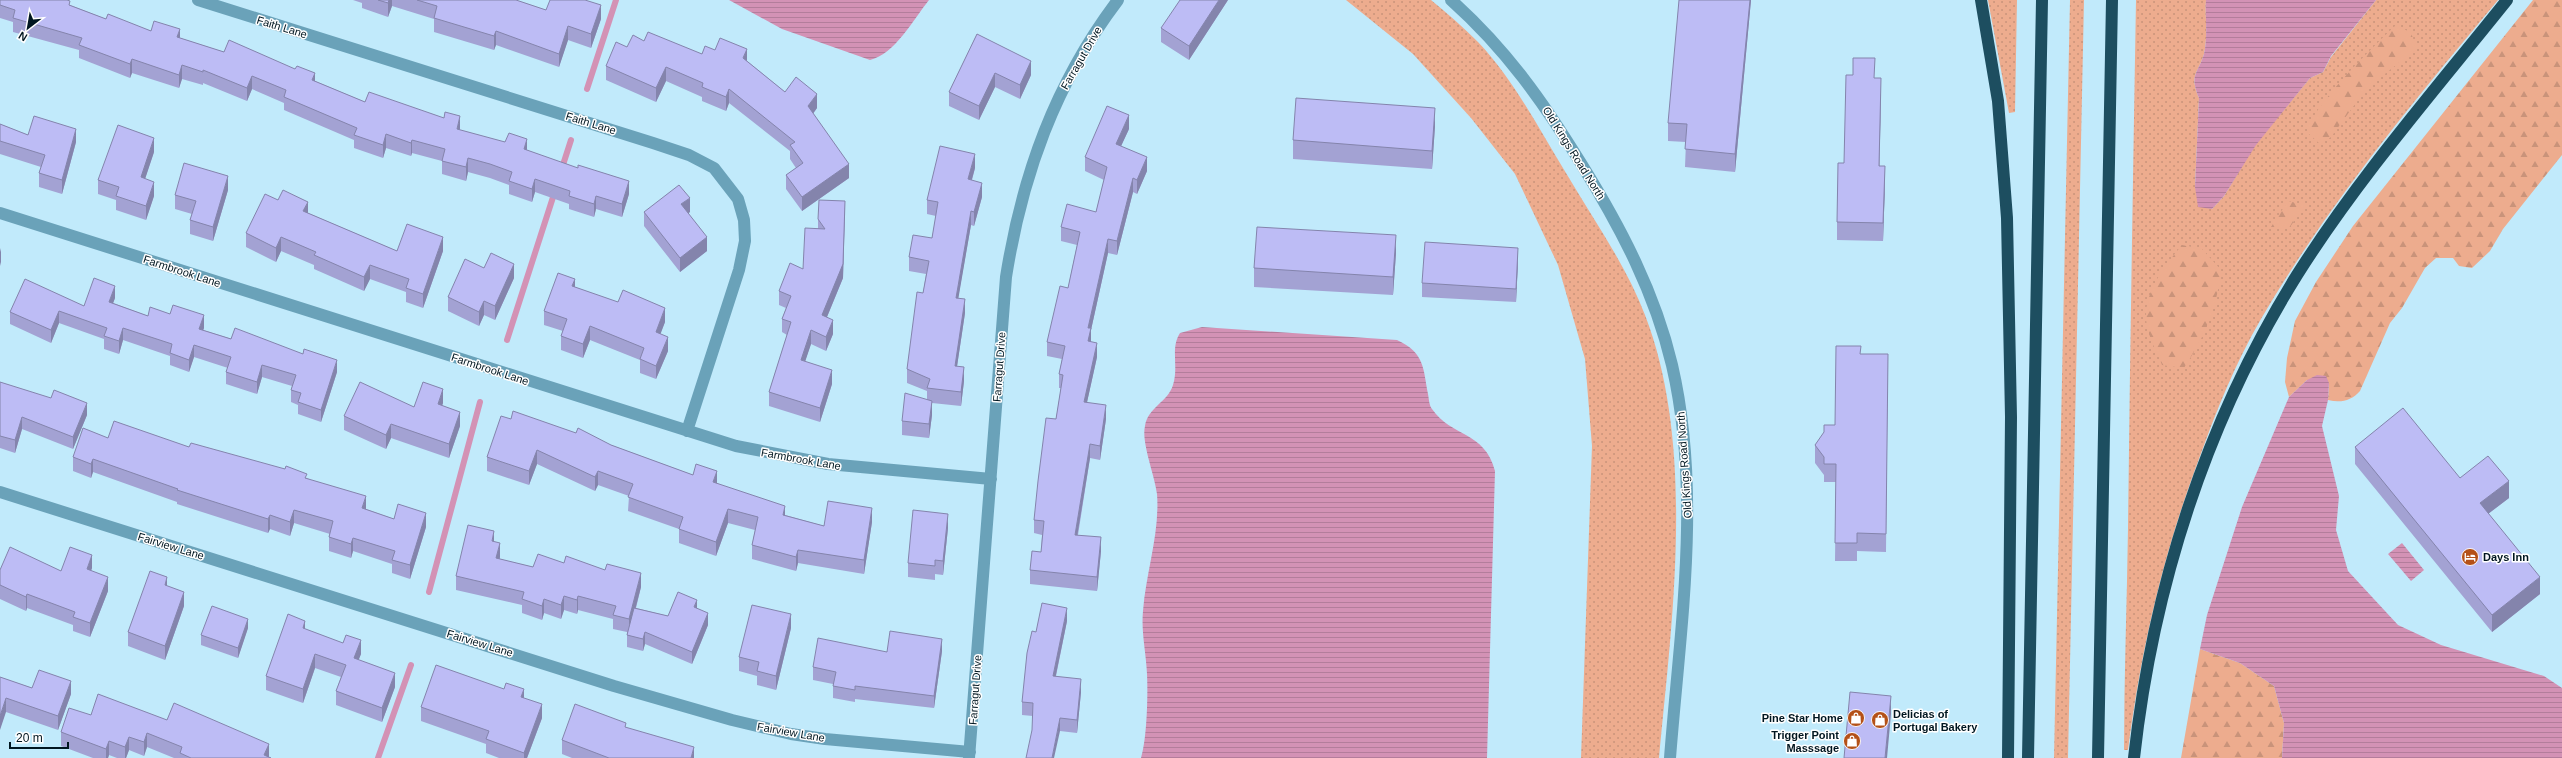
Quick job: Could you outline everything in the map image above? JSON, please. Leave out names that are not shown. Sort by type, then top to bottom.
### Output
[{"type":"highway","points":[[1981,0],[1998,101],[2006,187],[2011,417],[2008,758]]},
{"type":"highway","points":[[2028,758],[2042,0]]},
{"type":"highway","points":[[2098,758],[2112,0]]},
{"type":"highway","points":[[2134,758],[2147,662],[2160,603],[2175,549],[2193,492],[2244,370],[2297,276],[2329,227],[2394,141],[2507,0]]},
{"type":"street","name":"Faith Lane","points":[[198,0],[659,144],[689,155],[714,168],[738,199],[744,220],[744,241],[739,270],[687,431]]},
{"type":"street","name":"Farragut Drive","points":[[970,755],[1006,277],[1026,180],[1038,143],[1080,55],[1118,0]]},
{"type":"street","name":"Old Kings Road North","points":[[1451,0],[1481,27],[1513,62],[1570,146],[1617,226],[1638,266],[1670,355],[1683,426],[1688,521],[1670,758]]},
{"type":"street","name":"Farmbrook Lane","points":[[0,214],[687,431],[765,453],[828,464],[991,478]]},
{"type":"street","name":"Fairview Lane","points":[[0,492],[614,686],[732,720],[791,734],[825,739],[970,755]]},
{"type":"green space","points":[[1346,0],[1431,0],[1478,42],[1503,72],[1536,122],[1619,260],[1645,315],[1661,366],[1671,420],[1675,477],[1676,534],[1674,592],[1659,758],[1581,758],[1592,446],[1585,359],[1558,265],[1515,174],[1471,118],[1413,54]]},
{"type":"green space","points":[[1988,0],[2017,0],[2015,112],[2009,113]]},
{"type":"green space","points":[[2070,0],[2084,0],[2068,758],[2054,758]]},
{"type":"green space","points":[[2136,0],[2206,0],[2205,48],[2195,79],[2196,90],[2199,98],[2195,187],[2212,209],[2224,196],[2255,145],[2310,78],[2323,72],[2331,57],[2376,0],[2498,0],[2403,115],[2343,194],[2287,276],[2243,352],[2213,421],[2175,529],[2155,600],[2147,636],[2128,750],[2124,750],[2124,694]]},
{"type":"green space","points":[[2533,0],[2562,0],[2562,155],[2503,229],[2490,251],[2472,268],[2459,266],[2453,258],[2436,258],[2425,268],[2402,308],[2390,323],[2360,391],[2357,394],[2346,400],[2328,400],[2329,383],[2307,380],[2289,397],[2285,382],[2287,358],[2295,321],[2316,282],[2353,226]]},
{"type":"green space","points":[[2395,26],[2411,32],[2416,49],[2366,89],[2331,137],[2320,144],[2307,132],[2320,107],[2345,77]]},
{"type":"green space","points":[[2288,201],[2305,205],[2290,227],[2271,227]]},
{"type":"green space","points":[[2182,245],[2202,249],[2221,270],[2216,297],[2209,321],[2198,345],[2184,368],[2162,365],[2149,334],[2146,318],[2147,306],[2154,284],[2167,263]]},
{"type":"green space","points":[[2200,649],[2240,663],[2274,686],[2284,723],[2282,758],[2181,758]]},
{"type":"shaded area","points":[[729,0],[929,0],[895,44],[879,57],[870,60],[782,29]]},
{"type":"shaded area","points":[[2206,0],[2376,0],[2331,56],[2323,72],[2310,78],[2256,145],[2224,196],[2212,209],[2198,207],[2195,187],[2199,98],[2196,90],[2195,79],[2205,48]]},
{"type":"shaded area","points":[[1202,327],[1397,340],[1413,350],[1418,356],[1425,376],[1432,409],[1448,425],[1476,441],[1484,448],[1495,471],[1487,758],[1141,758],[1147,717],[1143,611],[1155,538],[1157,509],[1156,487],[1144,433],[1147,419],[1150,414],[1167,396],[1173,385],[1175,378],[1175,351],[1177,339],[1180,333]]},
{"type":"shaded area","points":[[2317,375],[2326,376],[2329,383],[2328,400],[2322,426],[2339,496],[2336,530],[2348,571],[2398,625],[2441,645],[2544,676],[2562,688],[2562,758],[2282,758],[2284,723],[2274,686],[2240,663],[2200,649],[2207,615],[2242,507],[2289,397],[2307,380]]},
{"type":"shaded area","points":[[2402,543],[2424,570],[2411,581],[2388,554]]},
{"type":"building","points":[[0,0],[67,0],[70,1],[69,5],[106,19],[108,14],[151,31],[154,21],[180,29],[177,37],[224,52],[229,40],[295,69],[297,66],[315,73],[312,80],[365,102],[369,92],[444,118],[445,112],[460,116],[457,129],[505,142],[509,133],[527,139],[524,149],[578,168],[578,165],[629,181],[622,204],[596,196],[594,204],[569,196],[570,191],[535,179],[532,189],[509,181],[512,172],[468,158],[466,167],[442,161],[445,149],[412,140],[411,143],[386,134],[383,145],[354,135],[357,128],[284,97],[286,90],[252,76],[247,88],[203,70],[203,72],[182,65],[179,75],[132,59],[130,64],[79,45],[82,38],[13,18],[15,10],[0,5]]},
{"type":"building","points":[[378,0],[389,0],[388,3]]},
{"type":"building","points":[[417,0],[516,0],[546,10],[550,0],[585,0],[601,5],[591,34],[568,26],[559,54],[496,31],[494,36],[434,18],[437,6]]},
{"type":"building","points":[[1180,0],[1219,0],[1189,46],[1161,28]]},
{"type":"building","points":[[1679,0],[1750,0],[1735,154],[1685,149],[1687,124],[1668,123]]},
{"type":"building","points":[[648,32],[702,54],[705,46],[715,50],[720,38],[747,49],[743,58],[785,92],[796,77],[817,94],[808,106],[849,164],[802,197],[786,175],[803,163],[790,145],[795,142],[729,89],[726,97],[702,87],[703,83],[666,67],[656,88],[606,66],[616,42],[627,47],[633,35],[644,41]]},
{"type":"building","points":[[977,34],[1031,61],[1020,85],[995,73],[979,106],[949,92]]},
{"type":"building","points":[[1853,58],[1875,58],[1874,78],[1881,78],[1879,166],[1885,166],[1883,223],[1837,222],[1838,163],[1844,163],[1846,75],[1853,75]]},
{"type":"building","points":[[1296,98],[1435,108],[1432,151],[1293,140]]},
{"type":"building","points":[[1107,106],[1129,115],[1116,144],[1147,157],[1137,180],[1133,178],[1117,241],[1108,239],[1088,328],[1091,328],[1088,341],[1097,343],[1084,402],[1106,405],[1100,446],[1090,444],[1075,535],[1101,537],[1097,577],[1030,570],[1032,551],[1041,552],[1044,521],[1034,520],[1046,418],[1056,419],[1063,375],[1059,374],[1065,346],[1047,342],[1060,286],[1068,288],[1080,232],[1061,227],[1067,204],[1096,212],[1107,167],[1085,157]]},
{"type":"building","points":[[34,116],[76,129],[62,180],[39,173],[45,155],[0,141],[0,124],[28,135]]},
{"type":"building","points":[[118,125],[154,138],[141,177],[154,182],[146,206],[116,196],[119,187],[98,180]]},
{"type":"building","points":[[940,146],[975,154],[968,179],[982,183],[974,212],[971,211],[956,298],[965,299],[955,366],[964,367],[961,392],[927,388],[930,379],[907,369],[917,292],[923,293],[929,261],[909,257],[913,235],[932,238],[938,202],[927,200]]},
{"type":"building","points":[[184,163],[228,176],[213,227],[190,220],[196,201],[175,195]]},
{"type":"building","points":[[679,185],[690,198],[681,204],[707,237],[680,258],[644,212]]},
{"type":"building","points":[[283,190],[308,202],[303,211],[397,251],[407,224],[443,237],[423,294],[406,288],[409,279],[370,265],[364,277],[314,255],[316,252],[281,237],[276,248],[246,233],[265,194],[278,200]]},
{"type":"building","points":[[819,200],[845,201],[843,264],[822,315],[833,320],[826,337],[811,330],[801,360],[832,370],[820,408],[769,392],[791,322],[782,319],[791,296],[779,291],[790,263],[803,269],[805,228],[825,229],[818,219]]},
{"type":"building","points":[[1257,227],[1396,235],[1393,277],[1254,268]]},
{"type":"building","points":[[1425,242],[1518,248],[1516,289],[1422,283]]},
{"type":"building","points":[[491,253],[514,264],[495,306],[484,301],[479,312],[448,297],[465,259],[484,268]]},
{"type":"building","points":[[558,273],[575,279],[572,286],[618,302],[623,290],[665,308],[656,332],[668,337],[656,366],[640,359],[644,348],[590,326],[583,344],[561,336],[567,319],[544,311]]},
{"type":"building","points":[[94,278],[115,286],[109,302],[148,316],[150,307],[170,314],[173,305],[204,315],[199,329],[231,339],[235,328],[303,354],[304,349],[337,360],[321,410],[298,402],[301,393],[291,390],[296,375],[262,365],[257,382],[226,372],[231,357],[194,345],[189,360],[170,353],[172,344],[123,328],[119,341],[104,336],[107,328],[59,311],[51,330],[10,312],[25,279],[84,306]]},
{"type":"building","points":[[1836,346],[1861,346],[1860,354],[1888,354],[1886,534],[1857,533],[1857,543],[1835,543],[1836,464],[1824,464],[1824,457],[1815,445],[1824,432],[1824,425],[1835,425]]},
{"type":"building","points":[[0,382],[51,398],[54,390],[87,403],[73,437],[22,417],[15,440],[0,436]]},
{"type":"building","points":[[360,382],[414,407],[423,382],[443,389],[438,404],[460,412],[449,444],[391,424],[386,435],[344,416]]},
{"type":"building","points":[[905,393],[932,401],[929,424],[902,421]]},
{"type":"building","name":"Days Inn","points":[[2403,408],[2460,478],[2488,456],[2509,481],[2480,503],[2540,577],[2492,615],[2355,447]]},
{"type":"building","points":[[513,411],[576,433],[578,428],[611,445],[693,475],[696,464],[717,471],[713,482],[785,506],[783,515],[824,526],[828,501],[872,508],[864,560],[798,550],[796,557],[752,545],[758,517],[728,509],[716,542],[679,529],[683,517],[628,497],[633,484],[598,471],[595,477],[537,450],[529,471],[487,457],[501,416],[511,419]]},
{"type":"building","points":[[114,421],[189,447],[191,443],[285,469],[286,466],[307,474],[305,478],[366,496],[362,508],[394,519],[398,504],[426,513],[410,565],[392,560],[395,551],[353,538],[351,544],[329,537],[333,521],[294,510],[290,522],[270,515],[268,519],[177,490],[178,489],[93,459],[91,464],[73,457],[83,428],[108,438]]},
{"type":"building","points":[[913,510],[948,514],[943,561],[935,560],[935,566],[908,563]]},
{"type":"building","points":[[468,525],[494,531],[492,541],[500,543],[496,558],[533,567],[538,554],[564,563],[566,556],[605,570],[607,564],[641,573],[629,619],[613,615],[616,606],[578,596],[577,600],[564,596],[561,605],[544,599],[542,606],[522,599],[524,592],[456,576]]},
{"type":"building","points":[[10,547],[61,571],[70,547],[92,555],[87,569],[108,577],[90,623],[73,617],[75,612],[27,594],[26,597],[0,585],[0,570]]},
{"type":"building","points":[[150,571],[167,577],[165,585],[184,592],[165,646],[128,632]]},
{"type":"building","points":[[678,592],[697,600],[694,607],[708,613],[692,652],[645,632],[643,639],[627,635],[634,608],[668,616]]},
{"type":"building","points":[[1042,603],[1067,608],[1053,676],[1081,679],[1077,720],[1060,718],[1052,758],[1026,758],[1032,730],[1033,703],[1022,702],[1027,653],[1032,631],[1036,632]]},
{"type":"building","points":[[752,605],[791,614],[776,676],[757,671],[759,662],[739,657]]},
{"type":"building","points":[[212,606],[248,619],[238,648],[201,635]]},
{"type":"building","points":[[288,614],[305,621],[303,628],[343,643],[346,635],[361,640],[354,658],[395,673],[382,708],[336,691],[346,665],[315,654],[303,689],[266,676]]},
{"type":"building","points":[[890,631],[942,639],[934,696],[855,686],[855,690],[833,686],[836,672],[813,667],[818,638],[887,652]]},
{"type":"building","points":[[436,665],[504,689],[506,683],[524,689],[521,697],[542,704],[524,753],[486,739],[489,731],[421,707]]},
{"type":"building","points":[[39,670],[71,681],[58,716],[6,698],[0,716],[0,677],[32,688]]},
{"type":"building","points":[[1850,692],[1891,696],[1885,758],[1844,758]]},
{"type":"building","points":[[98,694],[167,720],[174,703],[269,744],[264,755],[271,758],[191,758],[180,753],[182,747],[147,733],[144,742],[129,737],[125,747],[109,741],[106,749],[61,732],[69,708],[91,715]]},
{"type":"building","points":[[575,704],[626,723],[625,727],[694,747],[691,758],[609,758],[562,740]]},
{"type":"waterway","points":[[587,89],[616,0]]},
{"type":"waterway","points":[[561,171],[571,140]]},
{"type":"waterway","points":[[507,340],[555,191]]},
{"type":"waterway","points":[[429,592],[480,402]]},
{"type":"waterway","points":[[378,758],[411,665]]},
{"type":"place","name":"Days Inn","points":[[2470,557]]},
{"type":"place","name":"Pine Star Home","points":[[1856,718]]},
{"type":"place","name":"Delicias of Portugal Bakery","points":[[1880,720]]},
{"type":"place","name":"Trigger Point Masssage","points":[[1852,741]]}]
